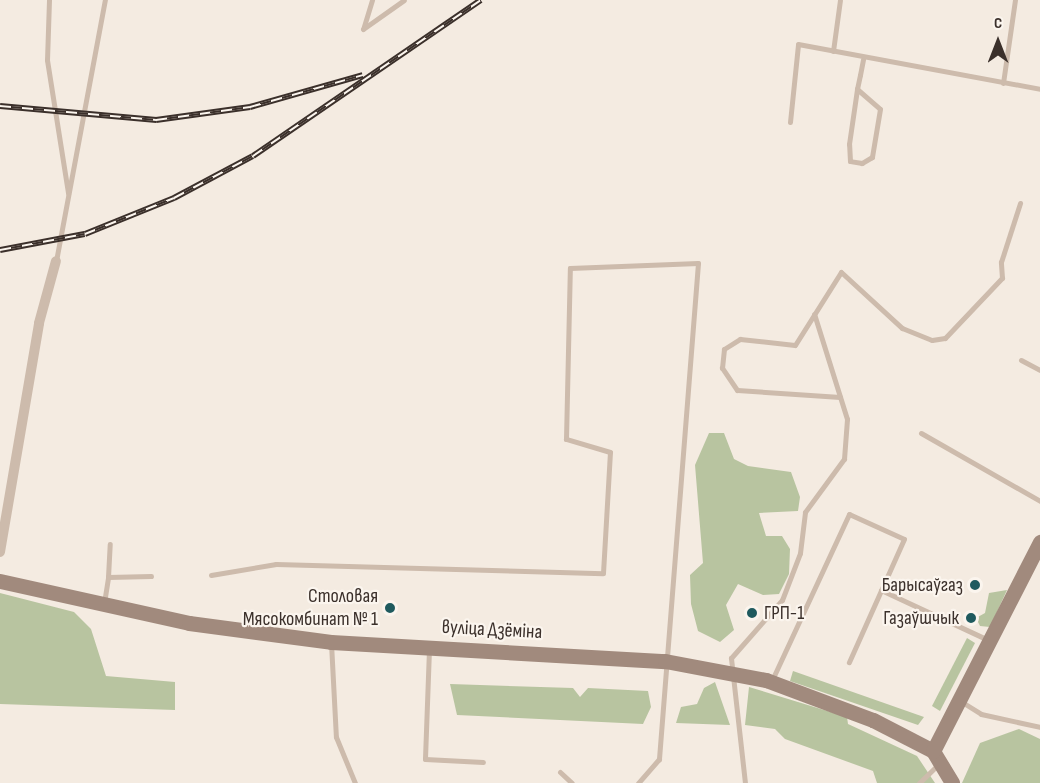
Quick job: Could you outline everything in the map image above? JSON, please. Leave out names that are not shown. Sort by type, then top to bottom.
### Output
[{"type":"main road","points":[[952,783],[938,756],[1040,542]]},
{"type":"main road","name":"вуліца Дзёміна","points":[[0,582],[189,623],[331,642],[665,661],[771,682],[873,720],[938,756]]},
{"type":"street","points":[[0,552],[2,523],[39,323],[56,261]]},
{"type":"lane","points":[[49,0],[47,60],[69,198]]},
{"type":"lane","points":[[56,261],[105,0]]},
{"type":"lane","points":[[372,0],[363,29],[404,0]]},
{"type":"lane","points":[[832,51],[840,0]]},
{"type":"lane","points":[[1003,82],[1015,0]]},
{"type":"lane","points":[[790,122],[798,44],[863,58],[1040,89]]},
{"type":"lane","points":[[857,89],[880,109],[872,157],[862,163],[850,161],[849,144],[857,89],[863,58]]},
{"type":"lane","points":[[840,397],[737,390],[722,368],[724,349],[740,339],[795,345],[841,272],[902,328],[932,340],[945,338],[1002,278],[1000,262],[1020,203]]},
{"type":"lane","points":[[211,575],[276,564],[603,573],[610,452],[566,439],[570,268],[698,263],[659,759],[638,783]]},
{"type":"lane","points":[[746,783],[731,658],[782,600],[800,553],[805,512],[844,459],[847,419],[814,314]]},
{"type":"lane","points":[[1022,360],[1040,370]]},
{"type":"lane","points":[[921,433],[1040,501]]},
{"type":"lane","points":[[771,682],[849,514],[904,540],[849,662]]},
{"type":"lane","points":[[104,604],[110,544]]},
{"type":"lane","points":[[108,577],[151,576]]},
{"type":"lane","points":[[881,590],[992,642]]},
{"type":"lane","points":[[331,642],[336,737],[355,783]]},
{"type":"lane","points":[[429,647],[425,759],[483,762]]},
{"type":"lane","points":[[962,702],[981,714],[1040,726]]},
{"type":"lane","points":[[919,783],[938,756]]},
{"type":"lane","points":[[560,772],[572,783]]},
{"type":"green space","points":[[709,433],[724,433],[734,459],[748,466],[791,472],[800,497],[798,511],[759,513],[766,536],[782,536],[790,549],[789,574],[779,594],[763,595],[738,584],[726,605],[734,630],[720,642],[698,631],[691,604],[690,575],[703,563],[695,465]]},
{"type":"green space","points":[[1007,590],[990,627],[980,626],[976,618],[985,613],[989,593]]},
{"type":"green space","points":[[0,593],[74,612],[91,629],[106,676],[175,682],[175,710],[0,704]]},
{"type":"green space","points":[[967,638],[975,643],[940,711],[932,706]]},
{"type":"green space","points":[[793,671],[924,717],[918,725],[790,681]]},
{"type":"green space","points":[[715,682],[730,725],[676,723],[681,707],[697,704],[704,688]]},
{"type":"green space","points":[[450,684],[573,688],[580,697],[588,688],[648,691],[651,707],[643,724],[457,715]]},
{"type":"green space","points":[[749,687],[847,717],[848,724],[917,756],[935,783],[877,783],[873,771],[785,739],[775,729],[745,725]]},
{"type":"green space","points":[[1019,729],[1040,739],[1040,783],[962,783],[980,743]]},
{"type":"railway","points":[[0,250],[85,234],[174,198],[253,156],[481,0]]},
{"type":"railway","points":[[0,106],[156,120],[250,107],[363,75]]},
{"type":"place","name":"Барысаўгаз","points":[[975,585]]},
{"type":"place","name":"Столовая Мясокомбинат № 1","points":[[390,608]]},
{"type":"place","name":"ГРП-1","points":[[752,613]]},
{"type":"place","name":"Газаўшчык","points":[[971,618]]}]
